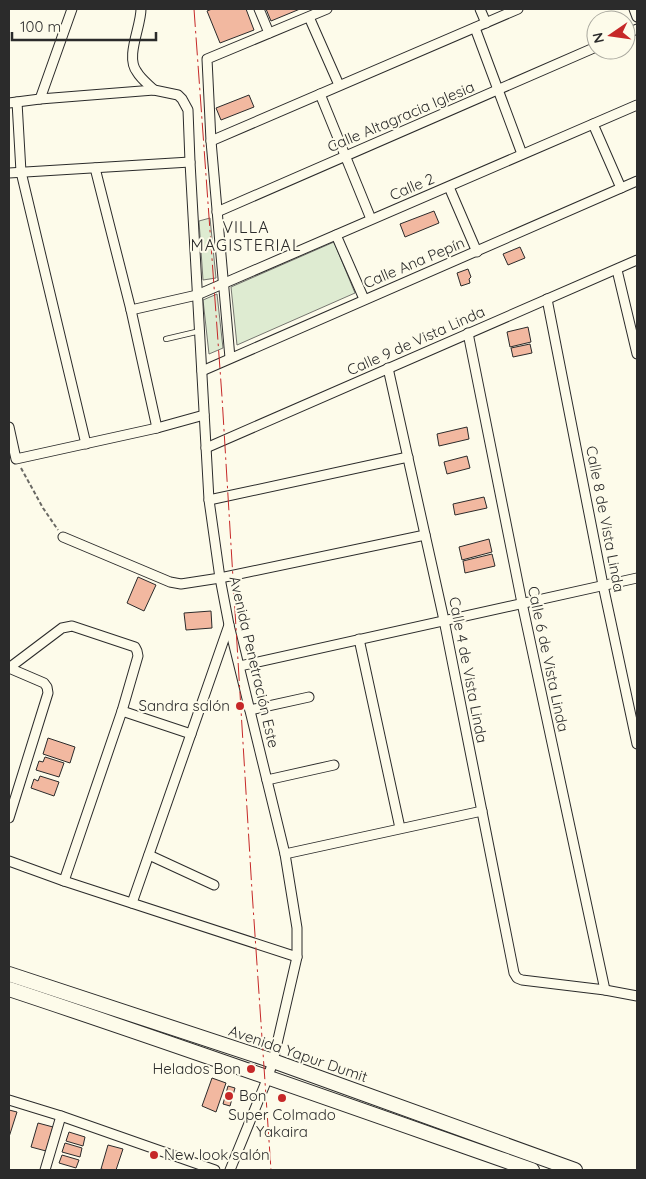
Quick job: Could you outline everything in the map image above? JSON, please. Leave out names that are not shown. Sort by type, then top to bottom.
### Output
[{"type":"main road","name":"Avenida Yapur Dumit","points":[[9,974],[273,1061],[575,1170]]},
{"type":"main road","name":"Avenida Yapur Dumit","points":[[9,989],[124,1027],[532,1170]]},
{"type":"street","points":[[40,99],[72,9]]},
{"type":"street","points":[[141,9],[132,61],[137,72],[154,90]]},
{"type":"street","points":[[259,9],[269,33]]},
{"type":"street","points":[[230,358],[217,212],[207,59],[327,9]]},
{"type":"street","points":[[480,9],[486,22]]},
{"type":"street","points":[[212,141],[518,9]]},
{"type":"street","points":[[634,9],[637,16]]},
{"type":"street","points":[[309,17],[339,85]]},
{"type":"street","points":[[475,28],[522,154]]},
{"type":"street","name":"Calle Altagracia Iglesia","points":[[217,212],[586,51]]},
{"type":"street","points":[[86,444],[20,172],[13,102],[154,90]]},
{"type":"street","name":"Avenida Penetración Este","points":[[154,90],[178,95],[188,110],[209,500],[229,625],[285,854],[297,928],[297,957],[273,1061],[230,1170]]},
{"type":"street","points":[[320,94],[372,219]]},
{"type":"street","name":"Calle 2","points":[[131,310],[197,295],[637,104]]},
{"type":"street","points":[[593,124],[621,188]]},
{"type":"street","points":[[9,173],[190,162]]},
{"type":"street","points":[[95,168],[131,310],[156,428]]},
{"type":"street","name":"Calle Ana Pepín","points":[[202,370],[637,181]]},
{"type":"street","points":[[448,187],[477,252]]},
{"type":"street","points":[[336,235],[364,299]]},
{"type":"street","name":"Calle 9 de Vista Linda","points":[[206,448],[637,260]]},
{"type":"street","points":[[617,270],[637,354]]},
{"type":"street","name":"Calle 8 de Vista Linda","points":[[547,299],[603,585],[637,744]]},
{"type":"street","name":"Calle 6 de Vista Linda","points":[[468,333],[522,603],[604,990]]},
{"type":"street","name":"Calle 4 de Vista Linda","points":[[388,368],[444,620],[514,973],[517,978],[604,990]]},
{"type":"street","points":[[9,427],[16,459],[204,416]]},
{"type":"street","points":[[209,500],[408,457]]},
{"type":"street","points":[[63,537],[181,584],[220,578],[425,536]]},
{"type":"street","points":[[240,666],[637,578]]},
{"type":"street","points":[[132,903],[229,625]]},
{"type":"street","points":[[9,818],[48,693],[44,683],[9,668],[67,626],[134,647],[138,656],[122,710],[64,881]]},
{"type":"street","points":[[359,639],[400,828]]},
{"type":"street","points":[[250,710],[309,697]]},
{"type":"street","points":[[122,710],[191,734]]},
{"type":"street","points":[[267,780],[334,765]]},
{"type":"street","points":[[285,854],[482,811]]},
{"type":"street","points":[[149,855],[214,885]]},
{"type":"street","points":[[9,862],[297,957]]},
{"type":"street","points":[[604,990],[637,996]]},
{"type":"street","points":[[9,1100],[61,1116],[215,1170]]},
{"type":"street","points":[[45,1170],[61,1116]]},
{"type":"lane","points":[[166,339],[200,330]]},
{"type":"path","points":[[16,459],[43,508],[63,537]]},
{"type":"green space","points":[[210,218],[216,278],[203,280],[199,221]]},
{"type":"green space","points":[[334,242],[355,293],[237,345],[231,287]]},
{"type":"green space","points":[[217,294],[223,348],[209,354],[203,300]]},
{"type":"building","points":[[212,9],[246,9],[254,30],[220,43],[207,11]]},
{"type":"building","points":[[266,9],[300,9],[271,21]]},
{"type":"building","points":[[249,95],[254,107],[221,120],[216,108]]},
{"type":"building","points":[[434,211],[439,223],[405,237],[400,224]]},
{"type":"building","points":[[520,247],[525,258],[508,265],[503,254]]},
{"type":"building","points":[[468,269],[471,277],[469,279],[470,283],[461,286],[457,273]]},
{"type":"building","points":[[528,327],[531,342],[510,347],[507,332]]},
{"type":"building","points":[[530,344],[532,353],[513,357],[511,348]]},
{"type":"building","points":[[467,427],[469,439],[439,446],[437,434]]},
{"type":"building","points":[[467,456],[470,468],[447,474],[444,462]]},
{"type":"building","points":[[484,497],[487,508],[455,515],[453,504]]},
{"type":"building","points":[[489,539],[492,552],[462,560],[459,547]]},
{"type":"building","points":[[492,554],[495,566],[465,573],[463,561]]},
{"type":"building","points":[[138,577],[156,585],[144,611],[127,603]]},
{"type":"building","points":[[211,611],[212,628],[186,630],[184,613]]},
{"type":"building","points":[[48,738],[75,747],[70,763],[43,754]]},
{"type":"building","points":[[45,757],[64,763],[59,777],[36,770],[39,761],[43,762]]},
{"type":"building","points":[[40,776],[59,782],[54,796],[31,788],[34,779],[38,781]]},
{"type":"building","points":[[212,1078],[226,1083],[216,1112],[202,1106]]},
{"type":"building","name":"Bon","points":[[228,1086],[235,1088],[230,1106],[223,1104]]},
{"type":"building","points":[[9,1110],[17,1112],[9,1137]]},
{"type":"building","points":[[38,1123],[53,1127],[46,1151],[31,1147]]},
{"type":"building","points":[[69,1132],[85,1137],[83,1146],[66,1141]]},
{"type":"building","points":[[65,1143],[82,1148],[80,1157],[62,1152]]},
{"type":"building","points":[[108,1145],[123,1149],[116,1170],[101,1169]]},
{"type":"building","points":[[62,1155],[79,1160],[76,1168],[59,1163]]},
{"type":"power","points":[[194,9],[222,397],[271,1170]]},
{"type":"place","name":"Sandra salón","points":[[240,706]]},
{"type":"place","name":"Helados Bon","points":[[251,1069]]},
{"type":"place","name":"Bon","points":[[229,1096]]},
{"type":"place","name":"Super Colmado Yakaira","points":[[282,1098]]},
{"type":"place","name":"New look salón","points":[[154,1155]]},
{"type":"district","name":"VILLA MAGISTERIAL","points":[[246,236]]}]
